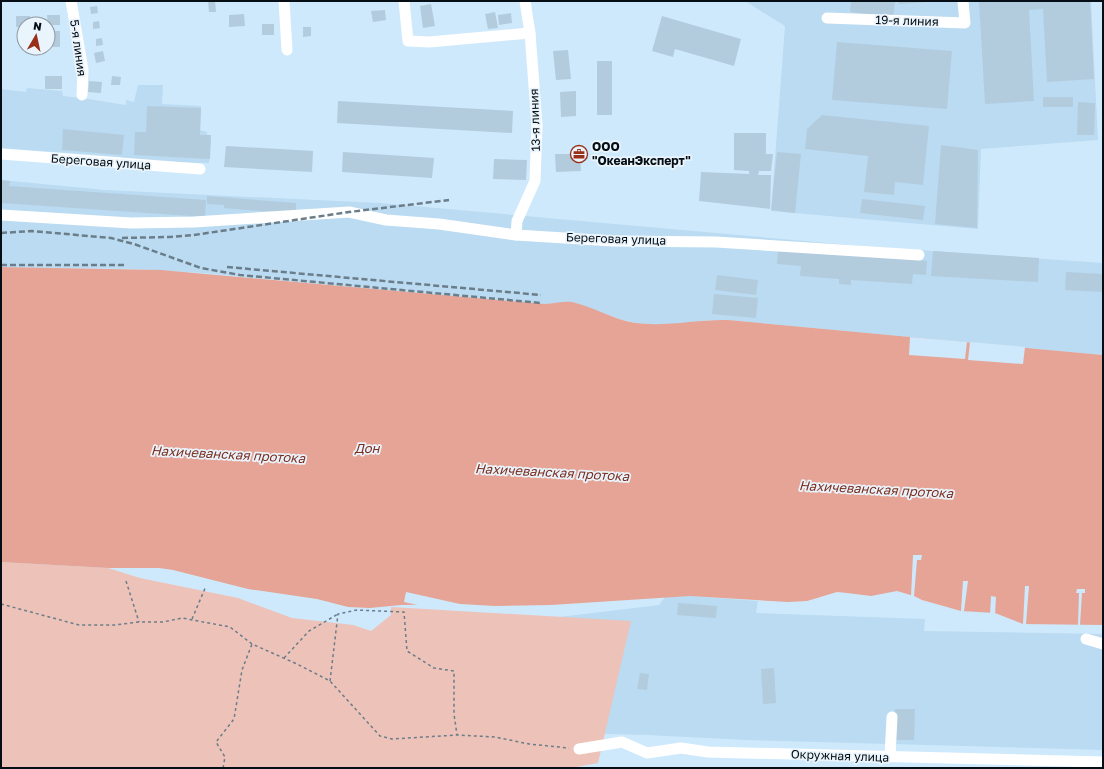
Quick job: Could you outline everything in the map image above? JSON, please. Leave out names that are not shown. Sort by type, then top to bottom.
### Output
[{"type":"street","name":"5-я линия","points":[[71,1],[82,70],[82,95]]},
{"type":"street","points":[[284,1],[287,50]]},
{"type":"street","points":[[404,1],[408,41],[429,42],[530,33]]},
{"type":"street","name":"13-я линия","points":[[516,235],[517,221],[535,181],[536,125],[530,33],[525,1]]},
{"type":"street","name":"19-я линия","points":[[827,18],[965,22],[963,1]]},
{"type":"street","name":"Береговая улица","points":[[1,154],[200,169]]},
{"type":"street","name":"Береговая улица","points":[[1,215],[131,223],[186,222],[349,212],[386,220],[439,224],[516,235],[614,241],[716,242],[919,255]]},
{"type":"street","points":[[1086,639],[1103,644]]},
{"type":"street","points":[[890,757],[892,717]]},
{"type":"street","name":"Окружная улица","points":[[579,749],[622,742],[647,753],[681,748],[708,752],[1103,762]]},
{"type":"path","points":[[126,581],[139,622]]},
{"type":"path","points":[[192,619],[206,586]]},
{"type":"path","points":[[1,604],[79,625],[115,625],[139,622],[163,622],[182,618],[230,627],[252,644],[330,681],[380,736],[392,739],[457,735],[496,737],[529,744],[579,749]]},
{"type":"path","points":[[283,658],[309,631],[338,614],[357,610],[404,612],[407,651],[434,668],[454,671],[454,714],[457,735]]},
{"type":"path","points":[[330,681],[338,614]]},
{"type":"path","points":[[223,768],[225,757],[216,742],[234,719],[242,670],[252,644]]},
{"type":"shaded area","points":[[745,1],[1091,1],[1098,140],[981,149],[978,229],[771,211],[785,26]]},
{"type":"shaded area","points":[[138,85],[163,85],[162,104],[201,106],[200,130],[207,132],[207,137],[211,138],[209,163],[121,161],[121,157],[1,148],[1,89],[26,92],[27,88],[62,91],[63,96],[126,105],[126,100],[134,102]]},
{"type":"shaded area","points":[[1,180],[105,190],[380,203],[861,246],[1103,263],[1103,355],[728,320],[710,320],[662,325],[637,323],[623,320],[572,302],[545,304],[202,273],[135,269],[1,267]]},
{"type":"shaded area","points":[[1,562],[108,568],[140,578],[238,598],[292,618],[353,625],[371,631],[391,615],[391,607],[631,621],[598,763],[571,768],[1,768]]},
{"type":"shaded area","points":[[691,596],[758,601],[756,613],[925,619],[924,631],[1103,634],[1103,750],[460,730],[469,628],[659,605],[665,597]]},
{"type":"water","name":"Дон","points":[[1,267],[161,270],[545,304],[572,302],[636,323],[671,324],[728,320],[1103,355],[1103,625],[1023,624],[995,613],[961,611],[897,591],[871,596],[837,592],[807,601],[788,602],[690,596],[551,605],[495,606],[460,604],[401,605],[370,608],[348,607],[317,599],[248,589],[173,570],[159,568],[108,568],[1,562]]},
{"type":"pier","points":[[910,337],[967,342],[965,359],[909,355]]},
{"type":"pier","points":[[970,342],[1025,347],[1023,364],[968,360]]},
{"type":"pier","points":[[913,555],[922,555],[921,560],[917,560],[914,596],[911,596]]},
{"type":"pier","points":[[963,581],[968,581],[964,611],[961,611]]},
{"type":"pier","points":[[1025,586],[1029,586],[1026,624],[1023,624]]},
{"type":"pier","points":[[1077,589],[1085,589],[1085,593],[1082,593],[1080,625],[1078,625],[1079,593],[1076,593]]},
{"type":"pier","points":[[406,592],[460,604],[459,606],[427,607],[404,602]]},
{"type":"pier","points":[[991,596],[996,597],[995,615],[990,614]]},
{"type":"building","points":[[208,1],[215,1],[216,12],[209,12]]},
{"type":"building","points":[[851,1],[895,2],[893,18],[850,12]]},
{"type":"building","points":[[899,1],[927,1],[927,2],[899,4]]},
{"type":"building","points":[[979,1],[1090,1],[1094,79],[1047,82],[1043,9],[1029,10],[1034,101],[985,104]]},
{"type":"building","points":[[431,4],[435,26],[423,28],[420,6]]},
{"type":"building","points":[[97,6],[98,13],[91,14],[90,7]]},
{"type":"building","points":[[385,10],[386,20],[373,22],[371,11]]},
{"type":"building","points":[[495,12],[498,28],[488,29],[485,14]]},
{"type":"building","points":[[511,13],[512,23],[499,25],[498,15]]},
{"type":"building","points":[[244,14],[245,26],[229,27],[229,15]]},
{"type":"building","points":[[60,15],[60,25],[56,25],[56,16],[47,16]]},
{"type":"building","points":[[662,16],[741,39],[734,66],[675,49],[673,57],[652,51]]},
{"type":"building","points":[[99,21],[100,28],[93,29],[93,22]]},
{"type":"building","points":[[262,24],[274,24],[274,35],[262,35]]},
{"type":"building","points":[[303,27],[311,27],[311,36],[303,37]]},
{"type":"building","points":[[56,31],[60,31],[60,47],[56,47]]},
{"type":"building","points":[[102,38],[103,45],[96,46],[96,39]]},
{"type":"building","points":[[837,42],[952,51],[947,109],[832,100]]},
{"type":"building","points":[[568,50],[571,79],[556,80],[553,51]]},
{"type":"building","points":[[103,51],[105,61],[96,63],[94,53]]},
{"type":"building","points":[[597,61],[612,61],[612,115],[597,115]]},
{"type":"building","points":[[45,76],[62,76],[62,89],[45,89]]},
{"type":"building","points":[[112,76],[121,77],[120,85],[111,85]]},
{"type":"building","points":[[89,81],[102,82],[101,93],[88,92]]},
{"type":"building","points":[[576,91],[576,116],[561,117],[560,92]]},
{"type":"building","points":[[1043,97],[1073,97],[1073,107],[1043,107]]},
{"type":"building","points":[[338,101],[513,111],[512,133],[337,123]]},
{"type":"building","points":[[1078,102],[1095,103],[1094,135],[1077,135]]},
{"type":"building","points":[[147,106],[201,108],[200,135],[211,135],[210,159],[134,155],[135,132],[146,132]]},
{"type":"building","points":[[822,115],[929,126],[923,185],[895,182],[894,195],[864,192],[868,156],[805,149],[807,129]]},
{"type":"building","points":[[63,129],[124,135],[122,155],[62,150]]},
{"type":"building","points":[[734,133],[766,133],[766,154],[773,154],[771,171],[759,171],[758,175],[771,175],[770,209],[699,201],[701,172],[749,174],[749,171],[734,170]]},
{"type":"building","points":[[941,145],[978,150],[977,228],[935,224]]},
{"type":"building","points":[[226,146],[313,151],[312,172],[224,167]]},
{"type":"building","points":[[343,152],[434,158],[432,178],[342,172]]},
{"type":"building","points":[[777,152],[801,154],[795,213],[771,210]]},
{"type":"building","points":[[555,154],[580,154],[581,171],[556,172]]},
{"type":"building","points":[[494,159],[527,160],[526,180],[493,179]]},
{"type":"building","points":[[1,180],[10,181],[9,186],[206,200],[205,217],[1,203]]},
{"type":"building","points":[[207,196],[296,203],[296,214],[224,208],[224,205],[207,204]]},
{"type":"building","points":[[862,199],[925,206],[923,220],[860,213]]},
{"type":"building","points":[[778,249],[927,261],[926,275],[913,274],[912,284],[851,280],[851,285],[839,284],[839,279],[800,276],[801,266],[777,264]]},
{"type":"building","points":[[933,251],[1039,258],[1038,282],[931,276]]},
{"type":"building","points":[[1066,272],[1103,274],[1103,292],[1065,290]]},
{"type":"building","points":[[717,275],[758,280],[756,295],[715,290]]},
{"type":"building","points":[[714,294],[758,298],[756,318],[712,314]]},
{"type":"building","points":[[678,603],[717,606],[716,618],[677,615]]},
{"type":"building","points":[[774,668],[776,703],[763,704],[761,669]]},
{"type":"building","points":[[640,673],[649,674],[647,690],[637,689]]},
{"type":"building","points":[[895,709],[915,709],[914,740],[894,740]]},
{"type":"railway","points":[[122,238],[194,235],[349,212],[449,200]]},
{"type":"railway","points":[[1,233],[32,231],[111,238],[134,244],[201,268],[240,275],[541,303]]},
{"type":"railway","points":[[1,265],[126,265]]},
{"type":"railway","points":[[227,267],[541,295]]},
{"type":"place","name":"ООО \"ОкеанЭксперт\"","points":[[579,154]]},
{"type":"water label","name":"Нахичеванская протока","points":[[228,454]]},
{"type":"water label","name":"Нахичеванская протока","points":[[552,472]]},
{"type":"water label","name":"Нахичеванская протока","points":[[876,489]]}]
